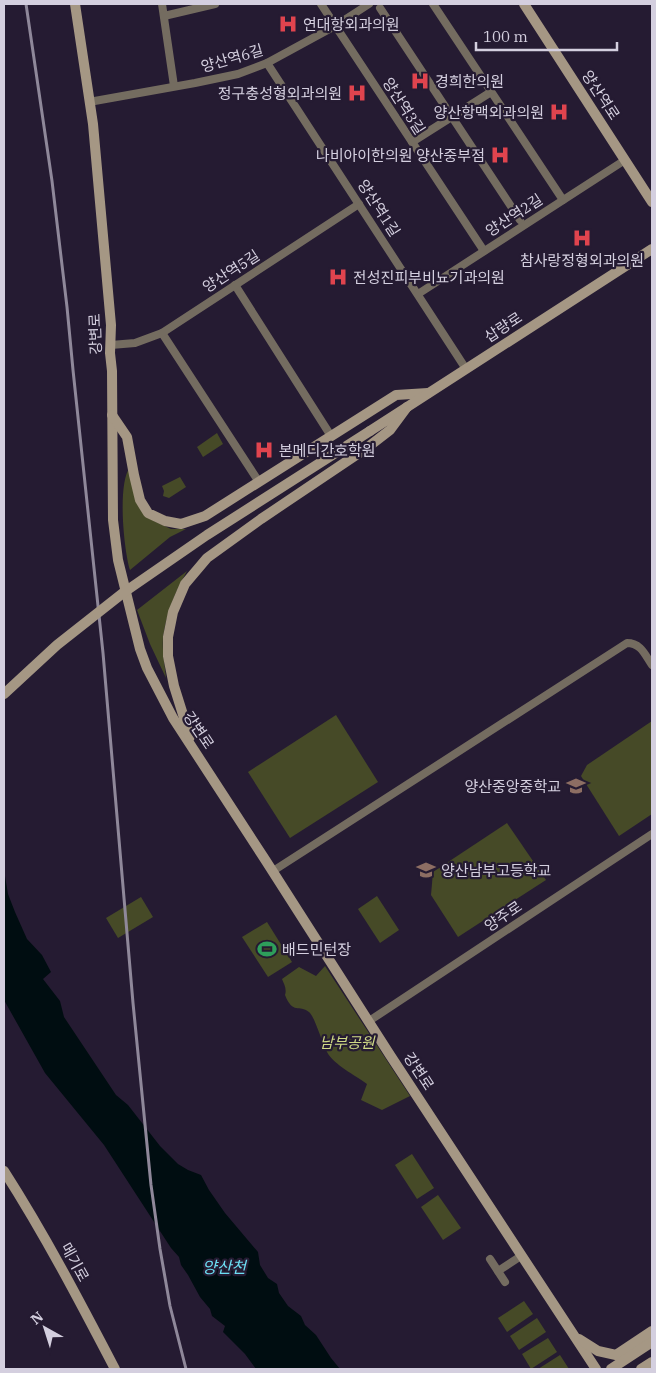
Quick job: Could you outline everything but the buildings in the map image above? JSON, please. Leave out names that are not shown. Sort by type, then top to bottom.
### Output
[{"type":"street","name":"강변로","points":[[75,4],[93,132],[109,306],[113,520],[118,560],[140,649],[147,668],[173,718],[395,1063],[596,1369]]},
{"type":"street","points":[[162,4],[174,86]]},
{"type":"street","points":[[164,16],[215,4]]},
{"type":"street","name":"양산역3길","points":[[321,4],[484,251]]},
{"type":"street","name":"양산역6길","points":[[89,102],[238,74],[268,63],[335,26],[369,4]]},
{"type":"street","points":[[433,4],[563,200]]},
{"type":"street","name":"양산역로","points":[[524,4],[652,202]]},
{"type":"street","points":[[380,8],[520,220]]},
{"type":"street","name":"양산역1길","points":[[268,63],[466,369]]},
{"type":"street","points":[[412,142],[491,92]]},
{"type":"street","name":"양산역2길","points":[[418,294],[625,160]]},
{"type":"street","name":"양산역5길","points":[[110,345],[135,343],[162,333],[359,204]]},
{"type":"street","name":"삽량로","points":[[4,694],[57,645],[123,593],[207,535],[652,249]]},
{"type":"street","points":[[235,285],[331,436]]},
{"type":"street","points":[[162,333],[259,482]]},
{"type":"street","points":[[112,414],[127,437],[140,500],[148,512],[164,521],[181,524],[205,516],[396,395],[428,393]]},
{"type":"street","points":[[193,747],[174,686],[168,656],[168,637],[173,612],[185,584],[207,558],[260,519],[368,447],[390,430],[407,407]]},
{"type":"street","points":[[273,871],[628,643],[639,646],[652,665]]},
{"type":"street","name":"양주로","points":[[369,1021],[652,834]]},
{"type":"street","name":"메기로","points":[[4,1172],[45,1238],[115,1369]]},
{"type":"street","points":[[498,1271],[521,1256]]},
{"type":"street","points":[[490,1259],[505,1282]]},
{"type":"street","points":[[574,1336],[598,1351],[616,1354],[652,1331]]},
{"type":"street","points":[[611,1369],[652,1342]]},
{"type":"street","points":[[641,1369],[652,1362]]},
{"type":"green space","points":[[217,433],[223,444],[203,457],[197,447]]},
{"type":"green space","points":[[130,467],[154,521],[171,529],[186,529],[170,537],[130,570],[124,534],[123,502],[126,476]]},
{"type":"green space","points":[[180,477],[186,487],[169,498],[163,496],[162,486]]},
{"type":"green space","points":[[187,571],[172,603],[164,629],[163,648],[166,678],[137,610]]},
{"type":"green space","points":[[336,715],[378,782],[290,838],[248,772]]},
{"type":"green space","points":[[652,721],[652,814],[619,836],[581,776],[587,765]]},
{"type":"green space","points":[[507,823],[546,880],[458,937],[431,895],[433,872]]},
{"type":"green space","points":[[377,896],[399,930],[380,943],[358,909]]},
{"type":"green space","points":[[141,897],[153,917],[118,938],[106,918]]},
{"type":"green space","name":"배드민턴장","points":[[267,922],[292,962],[268,977],[242,937]]},
{"type":"green space","name":"남부공원","points":[[325,966],[410,1096],[382,1110],[361,1100],[367,1084],[330,1057],[309,1012],[293,1007],[288,1001],[282,979],[299,967],[316,976]]},
{"type":"green space","points":[[412,1154],[434,1188],[417,1199],[395,1165]]},
{"type":"green space","points":[[438,1195],[461,1228],[443,1240],[421,1207]]},
{"type":"green space","points":[[524,1301],[533,1314],[507,1332],[498,1318]]},
{"type":"green space","points":[[537,1318],[546,1332],[519,1350],[510,1336]]},
{"type":"green space","points":[[548,1338],[557,1352],[531,1369],[522,1354]]},
{"type":"green space","points":[[560,1355],[569,1369],[538,1369]]},
{"type":"water","name":"양산천","points":[[4,870],[8,894],[27,939],[42,955],[51,972],[43,979],[60,1001],[64,1017],[116,1095],[128,1105],[160,1146],[178,1164],[201,1175],[225,1213],[258,1252],[260,1265],[268,1278],[277,1284],[279,1293],[288,1306],[301,1316],[305,1325],[316,1335],[340,1369],[256,1369],[245,1354],[223,1332],[225,1326],[212,1316],[210,1309],[200,1297],[181,1265],[179,1257],[171,1248],[104,1145],[45,1073],[4,1000]]},
{"type":"railway","points":[[26,4],[52,181],[67,307],[103,653],[133,1003],[151,1185],[170,1306],[186,1369]]},
{"type":"place","name":"연대항외과의원","points":[[288,24]]},
{"type":"place","name":"경희한의원","points":[[420,81]]},
{"type":"place","name":"정구충성형외과의원","points":[[357,93]]},
{"type":"place","name":"양산항맥외과의원","points":[[559,112]]},
{"type":"place","name":"나비아이한의원 양산중부점","points":[[500,155]]},
{"type":"place","name":"참사랑정형외과의원","points":[[582,238]]},
{"type":"place","name":"전성진피부비뇨기과의원","points":[[338,277]]},
{"type":"place","name":"본메디간호학원","points":[[264,450]]},
{"type":"place","name":"양산중앙중학교","points":[[576,786]]},
{"type":"place","name":"양산남부고등학교","points":[[426,870]]},
{"type":"place","name":"배드민턴장","points":[[267,949]]}]
